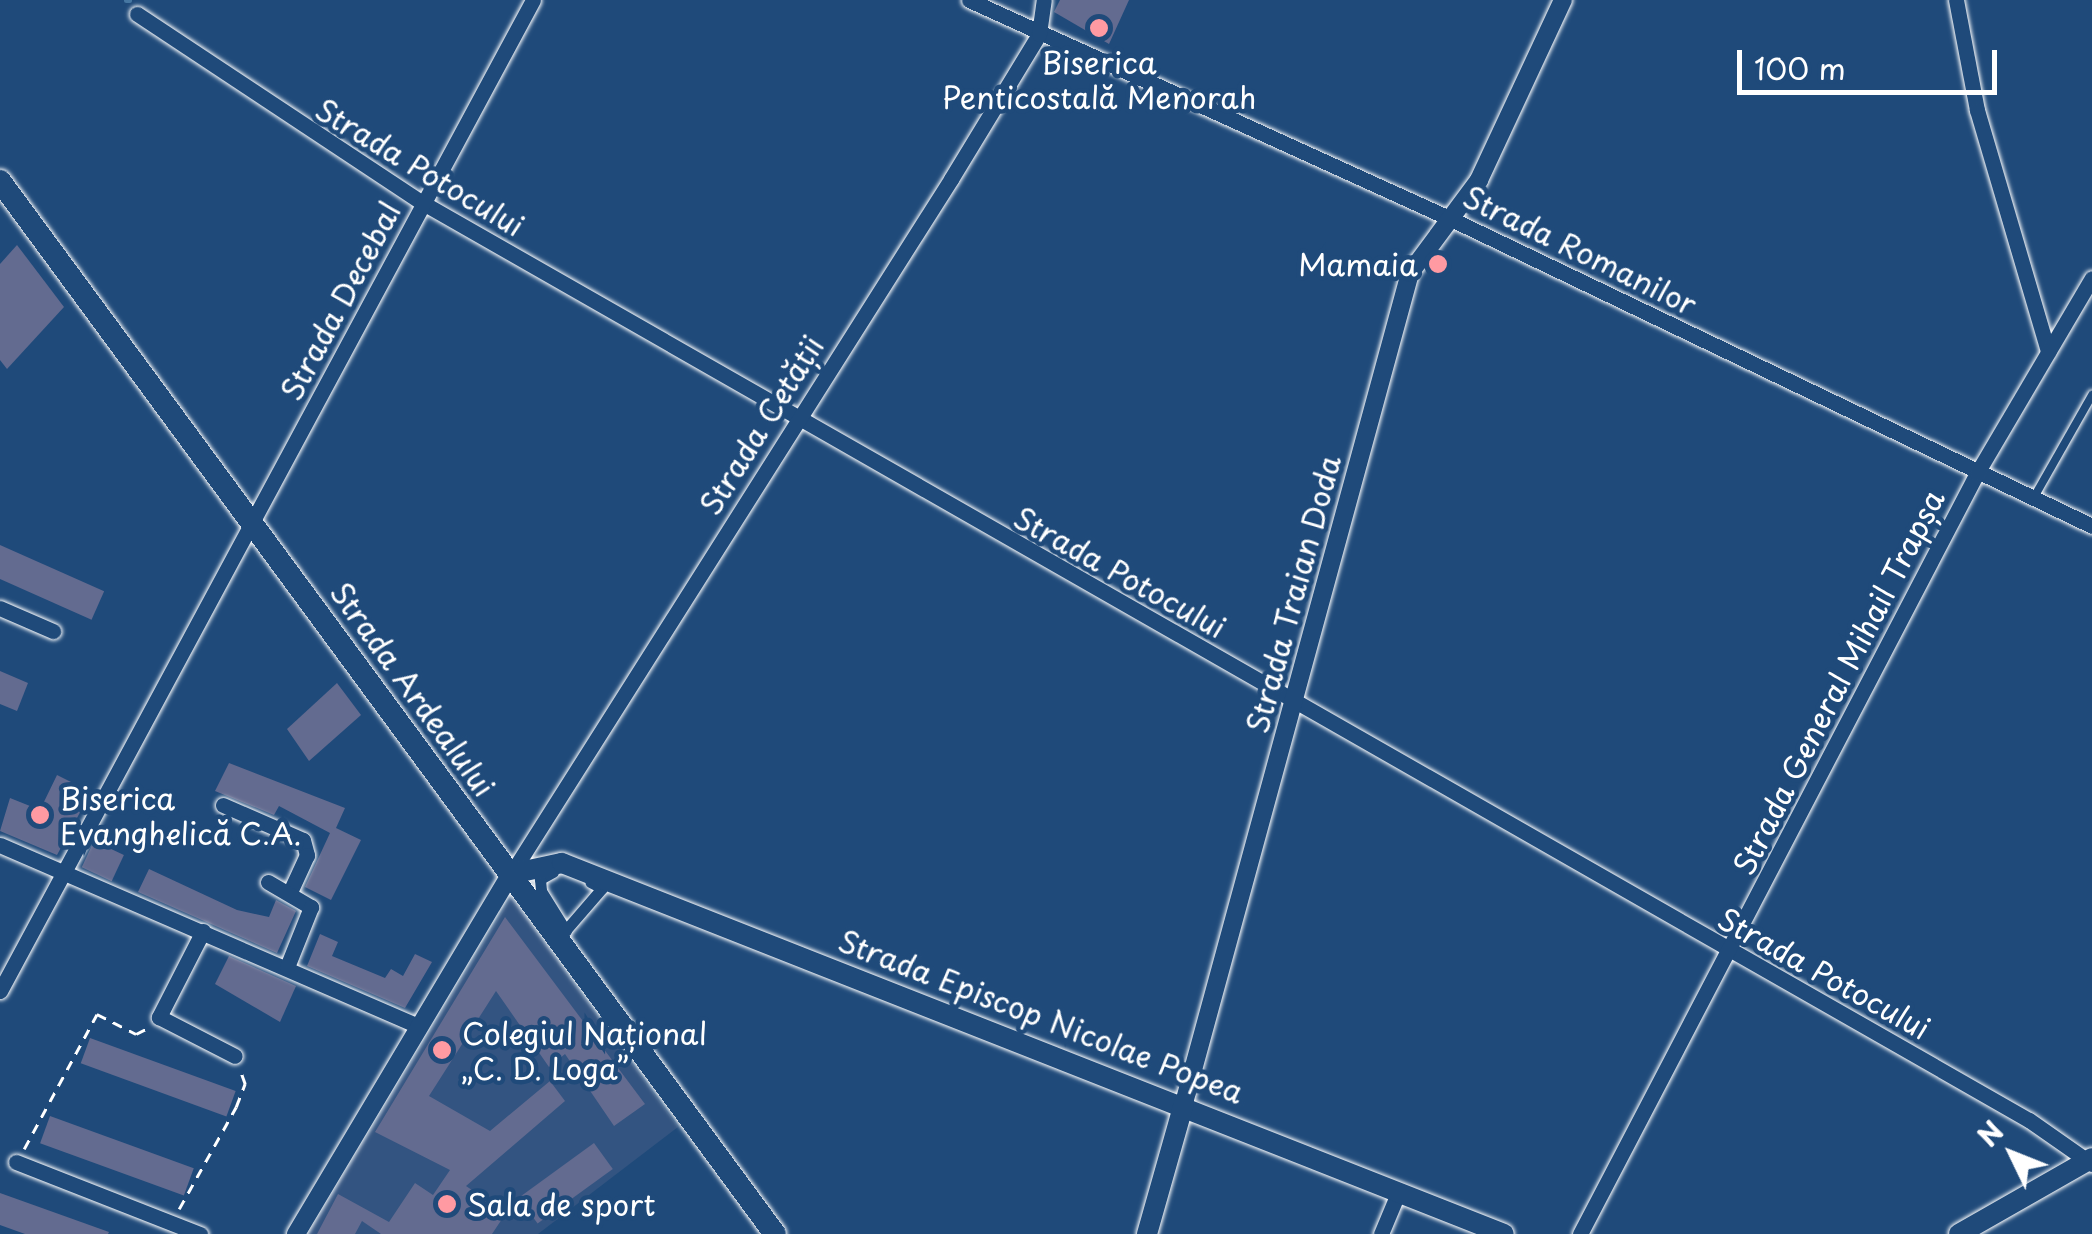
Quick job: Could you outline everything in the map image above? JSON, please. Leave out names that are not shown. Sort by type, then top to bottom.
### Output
[{"type":"main road","name":"Strada Ardealului","points":[[0,182],[511,874],[562,935],[775,1234]]},
{"type":"main road","name":"Strada Episcop Nicolae Popea","points":[[511,874],[553,861],[604,884],[1184,1103],[1504,1234]]},
{"type":"main road","name":"Strada Traian Doda","points":[[1147,1234],[1184,1103]]},
{"type":"main road","points":[[1958,1234],[2091,1161]]},
{"type":"street","name":"Strada Decebal","points":[[0,991],[533,0]]},
{"type":"street","name":"Strada Romanilor","points":[[968,0],[1449,218],[2092,526]]},
{"type":"street","name":"Strada Cetății","points":[[511,874],[1039,34],[1044,0]]},
{"type":"street","name":"Strada Traian Doda","points":[[1184,1103],[1298,700],[1410,273],[1495,151],[1562,0]]},
{"type":"street","points":[[1956,0],[1976,110],[2048,352]]},
{"type":"street","name":"Strada Potocului","points":[[137,14],[423,203],[796,421],[1298,700],[2091,1161]]},
{"type":"street","name":"Strada General Mihail Trapșa","points":[[1580,1234],[1977,473],[2092,278]]},
{"type":"street","points":[[0,608],[53,631]]},
{"type":"street","points":[[223,805],[303,840],[308,855],[290,892]]},
{"type":"street","points":[[0,845],[418,1026]]},
{"type":"street","points":[[556,872],[604,884],[562,935],[540,880],[556,872]]},
{"type":"street","points":[[296,1234],[511,874]]},
{"type":"street","points":[[268,882],[310,907],[288,967]]},
{"type":"street","points":[[203,931],[160,1011],[164,1021],[236,1056]]},
{"type":"street","points":[[16,1162],[174,1220],[200,1234]]},
{"type":"street","points":[[1381,1234],[1400,1190]]},
{"type":"lane","points":[[2032,500],[2092,394]]},
{"type":"path","points":[[16,1162],[64,1086],[97,1014],[136,1034],[164,1021]]},
{"type":"path","points":[[174,1220],[245,1084],[236,1056]]},
{"type":"shaded area","points":[[511,897],[678,1127],[538,1234],[308,1234]]},
{"type":"building","name":"Biserica Penticostală Menorah","points":[[1060,0],[1129,0],[1109,44],[1054,12]]},
{"type":"building","points":[[17,245],[64,307],[7,369],[0,360],[0,264]]},
{"type":"building","points":[[0,545],[104,591],[92,620],[0,579]]},
{"type":"building","points":[[0,671],[28,683],[17,711],[0,704]]},
{"type":"building","points":[[337,683],[361,715],[309,761],[287,729]]},
{"type":"building","points":[[229,763],[345,808],[336,828],[361,840],[331,900],[305,887],[330,833],[279,806],[274,815],[215,791]]},
{"type":"building","name":"Biserica Evanghelică C.A.","points":[[57,775],[91,792],[57,855],[0,831],[10,798],[40,810]]},
{"type":"building","points":[[94,841],[124,855],[112,881],[82,867]]},
{"type":"building","points":[[149,869],[237,910],[269,917],[276,900],[296,911],[277,953],[138,892]]},
{"type":"building","name":"Colegiul Național „C. D. Loga”","points":[[505,917],[645,1104],[614,1126],[565,1054],[549,1067],[496,991],[429,1096],[490,1131],[550,1081],[565,1101],[466,1186],[506,1213],[492,1234],[381,1234],[362,1221],[355,1234],[317,1234],[338,1194],[389,1222],[415,1183],[433,1195],[450,1170],[375,1132]]},
{"type":"building","points":[[320,934],[338,942],[332,956],[385,978],[391,969],[403,976],[415,954],[432,962],[405,1008],[307,966]]},
{"type":"building","points":[[229,956],[296,986],[280,1022],[215,984]]},
{"type":"building","points":[[90,1038],[236,1091],[226,1116],[81,1063]]},
{"type":"building","points":[[50,1116],[194,1168],[184,1196],[40,1143]]},
{"type":"building","points":[[594,1143],[613,1169],[538,1224],[519,1198]]},
{"type":"building","points":[[0,1193],[109,1232],[25,1234],[0,1225]]},
{"type":"place","name":"Biserica Penticostală Menorah","points":[[1099,28]]},
{"type":"place","name":"Mamaia","points":[[1438,264]]},
{"type":"place","name":"Biserica Evanghelică C.A.","points":[[40,815]]},
{"type":"place","name":"Colegiul Național „C. D. Loga”","points":[[442,1050]]},
{"type":"place","name":"Sala de sport","points":[[447,1204]]}]
